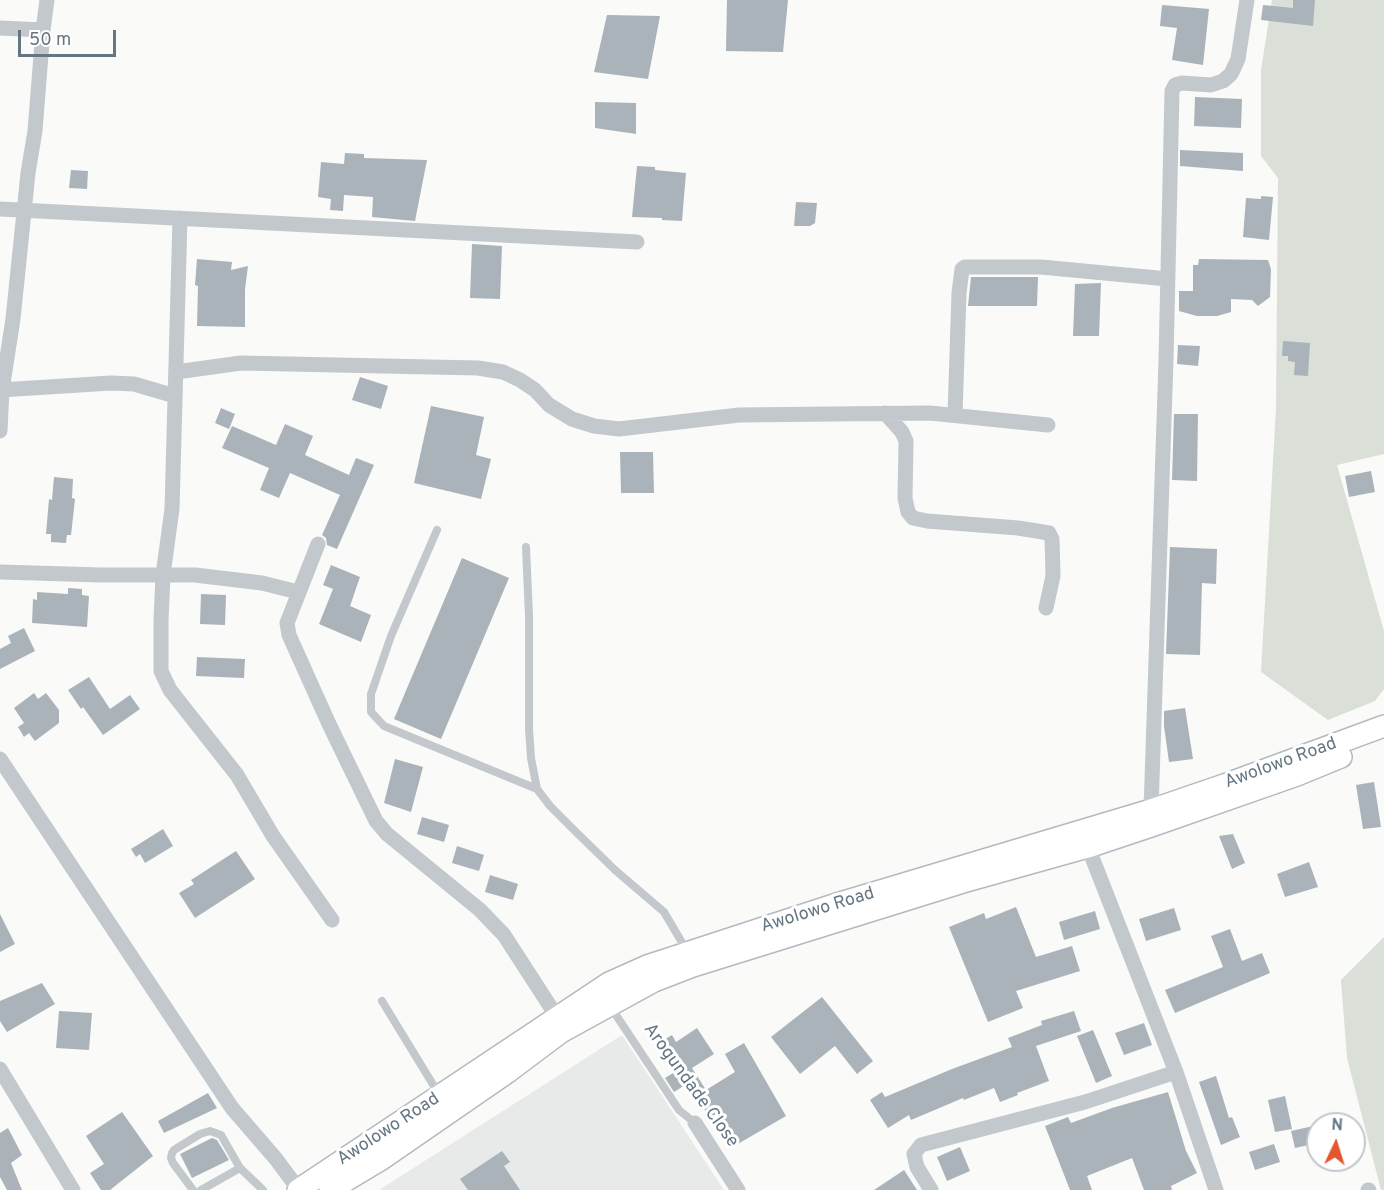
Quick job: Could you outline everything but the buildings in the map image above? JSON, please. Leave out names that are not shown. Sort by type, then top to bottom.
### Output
[{"type":"main road","name":"Awolowo Road","points":[[298,1190],[609,983],[647,966],[840,903],[1151,810],[1384,730]]},
{"type":"main road","name":"Awolowo Road","points":[[330,1190],[389,1154],[561,1032],[654,981],[693,966],[963,882],[1088,847],[1296,775],[1384,730]]},
{"type":"street","points":[[0,431],[1,390],[13,319],[24,209],[35,131],[47,0]]},
{"type":"street","points":[[1151,810],[1172,91],[1182,82],[1211,86],[1224,81],[1231,74],[1238,59],[1248,0]]},
{"type":"street","points":[[0,28],[43,30]]},
{"type":"street","points":[[0,209],[637,242]]},
{"type":"street","points":[[180,218],[172,509],[163,575],[160,620],[161,671],[170,690],[237,775],[273,836],[332,920]]},
{"type":"street","points":[[955,415],[959,293],[962,269],[965,267],[1041,267],[1168,279]]},
{"type":"street","points":[[176,372],[242,363],[478,368],[503,372],[519,380],[535,390],[549,405],[572,419],[594,426],[619,429],[739,415],[885,413],[930,413],[1048,425]]},
{"type":"street","points":[[1,390],[111,383],[134,384],[175,396]]},
{"type":"street","points":[[885,413],[902,432],[906,441],[905,498],[908,512],[913,518],[1049,533],[1052,539],[1053,576],[1046,608]]},
{"type":"street","points":[[318,544],[287,623],[289,635],[376,821],[387,834],[480,910],[504,935],[557,1017]]},
{"type":"street","points":[[0,572],[195,575],[262,583],[298,592]]},
{"type":"street","points":[[0,759],[232,1108],[276,1159],[298,1190]]},
{"type":"street","points":[[1088,847],[1176,1072],[1216,1190]]},
{"type":"street","points":[[0,1069],[73,1190]]},
{"type":"street","points":[[931,1190],[917,1167],[914,1154],[921,1145],[1085,1102],[1176,1072]]},
{"type":"street","name":"Arogundade Close","points":[[695,1123],[738,1190]]},
{"type":"lane","points":[[436,530],[391,636],[371,694],[371,712],[384,726],[537,789]]},
{"type":"lane","points":[[526,547],[529,616],[529,729],[531,758],[537,789],[550,806],[615,870],[664,912],[688,952]]},
{"type":"lane","points":[[382,1001],[440,1097]]},
{"type":"lane","name":"Arogundade Close","points":[[609,1005],[680,1110],[695,1123]]},
{"type":"lane","points":[[193,1190],[171,1158],[174,1150],[200,1134],[210,1131],[221,1135],[240,1168],[263,1190]]},
{"type":"lane","points":[[201,1190],[240,1168]]},
{"type":"shaded area","points":[[1272,0],[1384,0],[1384,454],[1337,465],[1384,631],[1384,689],[1375,701],[1328,720],[1261,672],[1276,408],[1278,178],[1261,156],[1261,70]]},
{"type":"shaded area","points":[[1384,937],[1384,1190],[1381,1190],[1366,1132],[1366,1112],[1361,1112],[1347,1058],[1341,980]]},
{"type":"shaded area","points":[[622,1035],[724,1190],[379,1190]]}]
